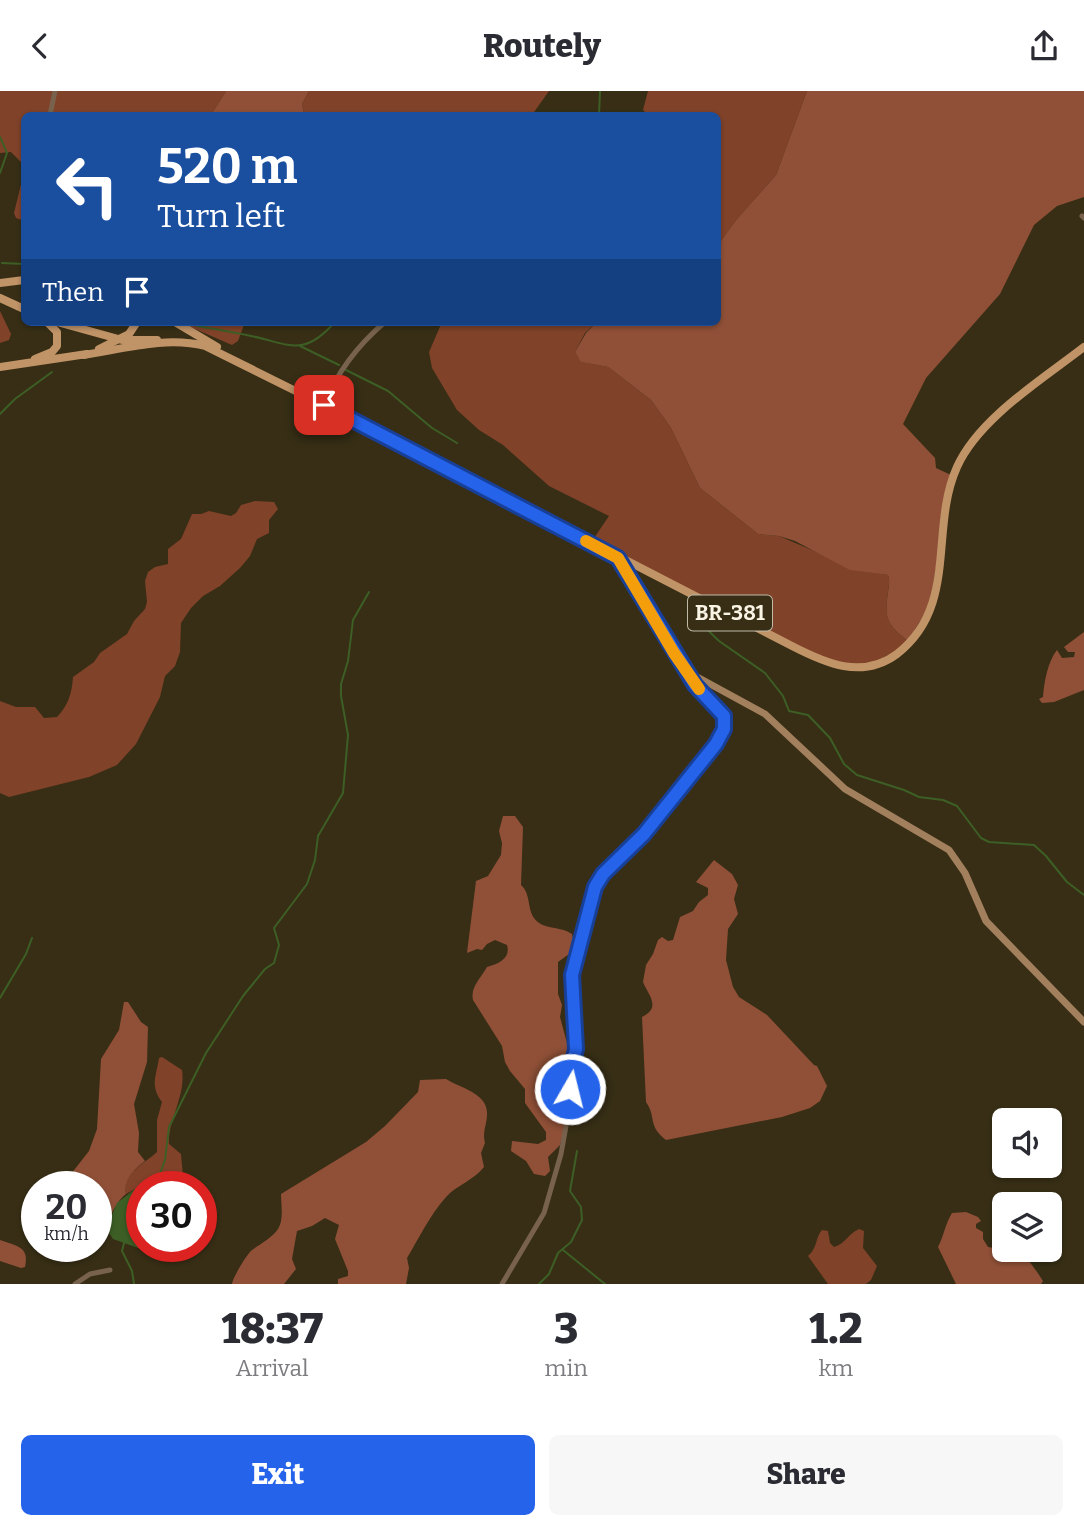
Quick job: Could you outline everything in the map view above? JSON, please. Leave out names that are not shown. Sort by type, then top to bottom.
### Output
[{"type":"main road","points":[[0,283],[21,280]]},
{"type":"main road","points":[[0,298],[21,308]]},
{"type":"main road","points":[[19,364],[46,356],[57,346],[57,332],[51,326]]},
{"type":"main road","points":[[71,326],[122,340],[188,342]]},
{"type":"main road","points":[[83,355],[122,340],[135,326]]},
{"type":"main road","points":[[181,326],[231,357]]},
{"type":"main road","points":[[0,367],[156,344],[188,342]]},
{"type":"main road","name":"BR-381","points":[[188,342],[231,357],[618,558],[825,662],[843,667],[880,663],[908,645],[926,620],[938,582],[948,498],[956,468],[965,452],[1002,412],[1084,347]]},
{"type":"street","points":[[51,112],[55,91]]},
{"type":"street","points":[[324,405],[346,362],[380,326]]},
{"type":"street","points":[[502,1284],[544,1213],[561,1154],[570,1104],[570,1075],[576,1049],[572,975],[595,887],[603,874],[644,834],[716,744],[726,720],[722,712],[697,688],[618,558]]},
{"type":"street","points":[[688,672],[765,714],[839,784],[949,850],[965,873],[986,921],[1084,1022]]},
{"type":"street","points":[[75,1284],[90,1274],[110,1270]]},
{"type":"shaded area","points":[[0,91],[226,91],[213,112],[21,112],[21,162],[11,152],[0,153]]},
{"type":"shaded area","points":[[226,91],[309,91],[302,104],[303,112],[213,112]]},
{"type":"shaded area","points":[[309,91],[549,91],[534,112],[303,112],[302,104]]},
{"type":"shaded area","points":[[648,91],[807,91],[776,175],[721,241],[721,112],[643,110]]},
{"type":"shaded area","points":[[807,91],[1084,91],[1084,197],[1057,206],[1034,225],[1000,294],[926,378],[903,424],[935,458],[936,468],[951,475],[930,605],[908,641],[895,630],[887,615],[888,575],[850,570],[795,541],[758,534],[700,488],[671,428],[651,400],[608,367],[581,362],[575,352],[593,326],[721,326],[721,241],[776,175]]},
{"type":"shaded area","points":[[21,184],[21,220],[16,218],[14,213]]},
{"type":"shaded area","points":[[0,311],[11,334],[9,340],[0,343]]},
{"type":"shaded area","points":[[188,326],[244,326],[238,341],[232,345]]},
{"type":"shaded area","points":[[440,326],[593,326],[585,333],[575,352],[582,362],[608,367],[651,400],[671,428],[700,488],[758,534],[779,536],[861,571],[888,575],[887,615],[895,630],[908,641],[905,646],[869,665],[830,662],[592,541],[609,516],[549,486],[503,445],[479,430],[457,410],[432,368],[429,352]]},
{"type":"shaded area","points":[[255,501],[274,502],[278,509],[269,520],[269,533],[257,539],[250,556],[240,568],[220,586],[203,596],[181,623],[180,652],[175,666],[165,676],[160,697],[136,744],[117,765],[89,777],[9,797],[0,793],[0,701],[16,707],[35,707],[44,718],[57,717],[69,699],[73,677],[127,634],[145,609],[145,581],[148,572],[168,564],[168,549],[181,539],[192,514],[209,511],[231,516],[241,505]]},
{"type":"shaded area","points":[[1084,632],[1084,690],[1054,702],[1042,703],[1039,699],[1043,697],[1051,660],[1057,650],[1062,658],[1074,657],[1075,652],[1068,652],[1064,647]]},
{"type":"shaded area","points":[[503,816],[515,816],[523,827],[521,885],[534,918],[537,922],[572,934],[574,944],[569,954],[558,962],[558,994],[562,1005],[560,1017],[567,1043],[568,1114],[560,1145],[548,1157],[550,1171],[545,1176],[534,1174],[526,1161],[511,1151],[512,1141],[538,1144],[546,1140],[546,1132],[525,1103],[525,1089],[510,1071],[502,1046],[472,995],[487,967],[506,957],[507,945],[495,940],[482,950],[467,953],[476,881],[488,876],[501,855],[499,831]]},
{"type":"shaded area","points":[[714,860],[732,874],[738,885],[734,899],[738,914],[728,929],[726,960],[733,987],[739,997],[767,1015],[817,1066],[827,1086],[820,1101],[810,1108],[782,1117],[666,1140],[656,1130],[646,1102],[642,1017],[651,1009],[652,1001],[643,982],[646,965],[658,940],[662,937],[668,941],[673,940],[680,917],[693,911],[708,895],[708,888],[696,882]]},
{"type":"shaded area","points":[[124,1002],[128,1002],[141,1022],[148,1027],[147,1062],[134,1104],[139,1133],[138,1152],[145,1161],[134,1171],[126,1171],[126,1194],[112,1214],[112,1171],[73,1171],[89,1151],[97,1129],[101,1059],[119,1030]]},
{"type":"shaded area","points":[[162,1057],[182,1070],[182,1089],[171,1126],[169,1144],[181,1154],[183,1171],[135,1171],[157,1152],[157,1120],[162,1102],[156,1091],[155,1081],[159,1058]]},
{"type":"shaded area","points":[[446,1079],[478,1096],[486,1107],[485,1143],[481,1153],[484,1167],[450,1193],[435,1211],[407,1258],[409,1268],[406,1284],[338,1284],[338,1279],[348,1276],[335,1239],[339,1225],[325,1218],[297,1231],[292,1259],[296,1269],[284,1284],[232,1284],[250,1252],[278,1229],[282,1217],[281,1194],[366,1142],[418,1092],[420,1080]]},
{"type":"shaded area","points":[[126,1196],[126,1244],[112,1237],[112,1214],[117,1203]]},
{"type":"shaded area","points":[[966,1212],[978,1217],[981,1221],[976,1224],[976,1228],[983,1232],[983,1239],[988,1247],[992,1248],[992,1262],[1030,1262],[1043,1281],[1041,1284],[956,1284],[938,1247],[952,1213]]},
{"type":"shaded area","points":[[859,1229],[864,1231],[863,1248],[877,1266],[871,1280],[866,1284],[828,1284],[808,1256],[820,1233],[822,1230],[828,1231],[830,1243],[834,1247]]},
{"type":"shaded area","points":[[0,1240],[21,1249],[21,1262],[26,1262],[25,1267],[21,1268],[0,1261]]},
{"type":"waterway","points":[[599,112],[600,91]]},
{"type":"waterway","points":[[0,137],[7,153],[0,173]]},
{"type":"waterway","points":[[2,263],[21,264]]},
{"type":"waterway","points":[[197,326],[296,346],[314,341],[331,326]]},
{"type":"waterway","points":[[300,346],[339,365]]},
{"type":"waterway","points":[[346,370],[388,391],[432,428],[457,443]]},
{"type":"waterway","points":[[0,414],[15,399],[52,372]]},
{"type":"waterway","points":[[161,1171],[169,1127],[206,1053],[243,996],[265,969],[274,963],[279,945],[274,928],[307,884],[315,860],[318,836],[343,793],[348,735],[341,684],[348,661],[353,620],[369,592]]},
{"type":"waterway","points":[[689,612],[719,641],[765,673],[783,696],[789,711],[808,715],[830,738],[844,764],[857,775],[919,797],[943,800],[957,806],[981,838],[989,842],[1034,845],[1067,882],[1084,895]]},
{"type":"waterway","points":[[0,998],[26,954],[32,938]]},
{"type":"waterway","points":[[539,1284],[549,1274],[558,1253],[571,1242],[582,1220],[581,1207],[570,1191],[577,1151]]},
{"type":"waterway","points":[[124,1243],[122,1251],[132,1271],[134,1284]]},
{"type":"waterway","points":[[563,1250],[605,1284]]},
{"type":"slow traffic","points":[[586,541],[618,558],[674,653],[699,689]]},
{"type":"route","points":[[324,405],[618,558],[695,685],[715,703],[726,720],[723,734],[716,744],[644,834],[597,881],[572,975],[576,1049],[570,1089]]}]
